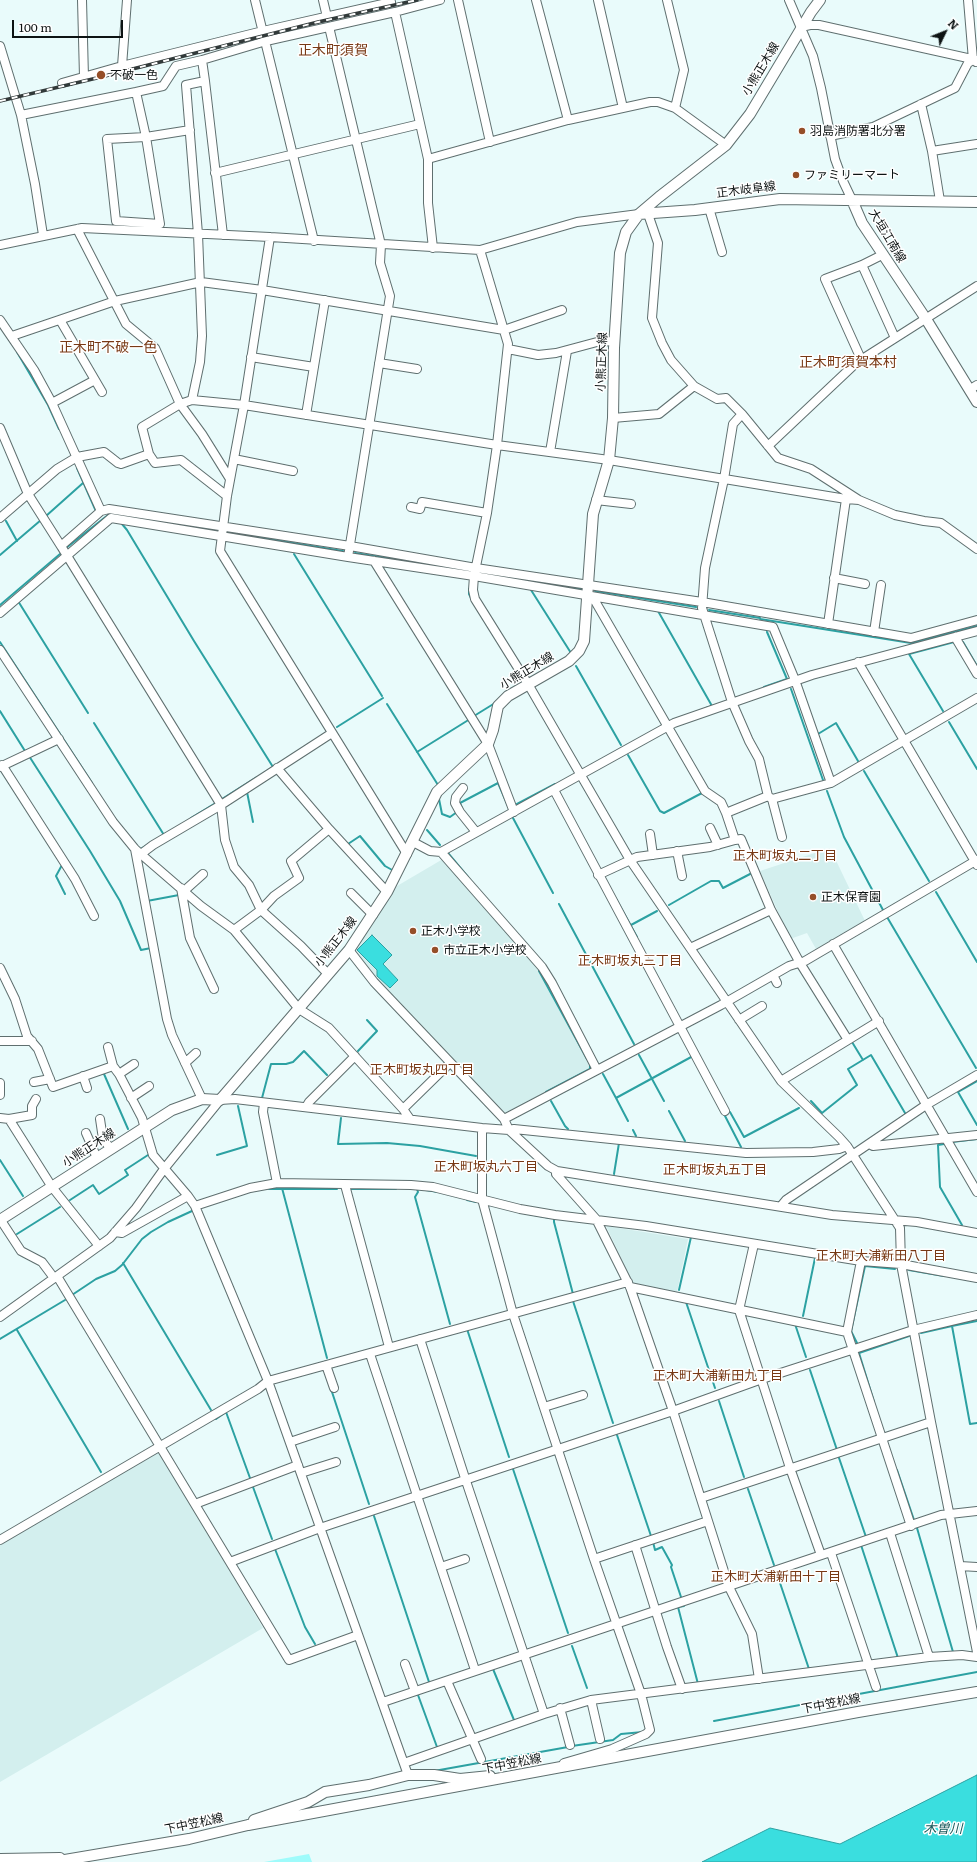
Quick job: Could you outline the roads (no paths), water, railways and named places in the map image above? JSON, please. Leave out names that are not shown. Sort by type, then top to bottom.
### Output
[{"type":"main road","name":"小熊正木線","points":[[0,1219],[172,1110],[202,1099],[220,1100],[349,950],[387,892],[408,854],[437,792],[488,744],[493,730],[498,706],[508,696],[569,661],[579,651],[584,641],[593,514],[609,460],[613,418],[614,341],[620,253],[626,232],[644,214],[726,145],[750,114],[801,27],[820,0]]},
{"type":"main road","name":"正木岐阜線","points":[[644,214],[709,208],[780,198],[976,203]]},
{"type":"main road","name":"大垣江南線","points":[[852,200],[862,223],[882,255],[973,387],[977,402]]},
{"type":"main road","name":"下中笠松線","points":[[53,1862],[189,1840],[248,1825],[977,1692]]},
{"type":"main road","points":[[248,1825],[256,1818],[308,1802],[325,1792],[369,1785],[408,1775],[434,1775],[460,1779],[498,1775],[508,1778]]},
{"type":"main road","points":[[0,1859],[78,1857]]},
{"type":"street","points":[[82,0],[84,77]]},
{"type":"street","points":[[122,66],[126,0]]},
{"type":"street","points":[[256,0],[314,241]]},
{"type":"street","points":[[323,0],[327,17]]},
{"type":"street","points":[[21,114],[163,86],[176,66],[266,41],[395,12],[440,0]]},
{"type":"street","points":[[458,0],[490,142]]},
{"type":"street","points":[[536,0],[568,120]]},
{"type":"street","points":[[598,0],[622,108]]},
{"type":"street","points":[[667,0],[684,70],[675,108]]},
{"type":"street","name":"大垣江南線","points":[[790,0],[813,56],[835,159],[842,181],[852,200]]},
{"type":"street","points":[[968,0],[976,61]]},
{"type":"street","points":[[62,82],[263,31],[393,1]]},
{"type":"street","points":[[395,12],[428,159],[428,203],[433,248]]},
{"type":"street","points":[[801,27],[819,25],[976,61]]},
{"type":"street","points":[[330,31],[381,245],[380,263],[390,296],[368,425],[348,557]]},
{"type":"street","points":[[0,46],[21,114],[35,184],[43,235]]},
{"type":"street","points":[[202,60],[223,235]]},
{"type":"street","points":[[830,136],[872,127],[955,88],[968,63],[976,61]]},
{"type":"street","points":[[192,400],[201,355],[201,282],[186,85],[205,81]]},
{"type":"street","points":[[136,92],[146,137],[160,224],[116,221],[107,139],[146,137],[190,130]]},
{"type":"street","points":[[428,159],[568,120],[650,102],[658,102],[675,108],[726,145]]},
{"type":"street","points":[[922,104],[932,151],[940,201]]},
{"type":"street","points":[[216,173],[356,138],[420,124]]},
{"type":"street","points":[[932,151],[977,144]]},
{"type":"street","points":[[709,208],[722,252]]},
{"type":"street","points":[[0,245],[77,229],[101,228],[480,250],[577,222],[644,214],[658,242],[652,318],[671,360],[694,386],[717,399],[726,398],[742,414],[778,458],[811,469],[859,500],[895,515],[940,523],[977,549]]},
{"type":"street","points":[[77,229],[126,324],[155,348],[180,404],[202,434],[230,479]]},
{"type":"street","points":[[270,237],[244,405],[227,496],[220,551],[408,854]]},
{"type":"street","points":[[480,250],[508,344],[508,349],[497,445],[487,513],[474,576],[473,590],[475,599],[528,684],[630,860],[781,1081],[847,1146],[900,1228],[901,1264],[977,1652]]},
{"type":"street","points":[[861,359],[825,279],[862,265],[882,255]]},
{"type":"street","points":[[862,265],[894,338]]},
{"type":"street","points":[[12,336],[115,302],[201,282],[262,290],[504,330],[562,310]]},
{"type":"street","points":[[768,446],[861,359],[977,286]]},
{"type":"street","points":[[306,415],[325,300]]},
{"type":"street","points":[[0,320],[34,370],[52,403],[101,511]]},
{"type":"street","points":[[60,320],[102,392]]},
{"type":"street","points":[[508,349],[538,355],[567,351],[597,342],[614,341]]},
{"type":"street","points":[[550,452],[567,351]]},
{"type":"street","points":[[251,356],[314,367]]},
{"type":"street","points":[[379,363],[417,369]]},
{"type":"street","points":[[52,403],[94,380]]},
{"type":"street","points":[[613,418],[659,414],[694,386]]},
{"type":"street","points":[[227,496],[181,460],[156,463],[149,454],[142,427],[180,404],[192,400],[244,405],[497,445],[609,460],[859,500]]},
{"type":"street","points":[[742,414],[733,424],[724,479],[705,568],[702,602],[704,614],[732,702],[749,741],[759,759],[782,837]]},
{"type":"street","points":[[0,428],[28,494],[221,805],[225,840],[229,856],[234,867],[249,886],[261,910],[301,946],[328,974]]},
{"type":"street","points":[[0,518],[57,469],[77,457],[104,452],[121,464],[149,454]]},
{"type":"street","points":[[234,459],[293,471]]},
{"type":"street","points":[[828,624],[846,499]]},
{"type":"street","points":[[596,500],[631,504]]},
{"type":"street","points":[[411,507],[420,509],[422,502],[487,513]]},
{"type":"street","points":[[61,546],[101,511],[109,509],[350,546],[476,568],[702,602],[911,638],[977,620]]},
{"type":"street","points":[[0,613],[111,518],[474,576],[588,597],[704,614],[773,627],[795,680],[831,783]]},
{"type":"street","points":[[374,561],[488,744],[514,812]]},
{"type":"street","points":[[834,578],[865,584]]},
{"type":"street","points":[[874,632],[881,585]]},
{"type":"street","points":[[588,597],[596,601],[666,727],[675,738],[705,791],[721,802],[735,840]]},
{"type":"street","points":[[413,842],[430,851],[441,852],[581,776],[666,727],[732,702],[795,680],[977,631]]},
{"type":"street","points":[[955,637],[977,674]]},
{"type":"street","points":[[0,650],[113,822],[138,851],[201,906],[234,930],[299,1009],[330,1028],[403,1109],[410,1119]]},
{"type":"street","points":[[504,1119],[680,1027],[788,966],[800,963],[976,862],[858,662]]},
{"type":"street","points":[[726,813],[770,798],[831,783],[904,742],[977,698]]},
{"type":"street","points":[[138,851],[152,845],[221,805],[332,733]]},
{"type":"street","points":[[59,739],[1,766],[75,879],[94,916]]},
{"type":"street","points":[[277,768],[329,829],[387,892]]},
{"type":"street","points":[[463,788],[456,797],[455,803],[460,812],[476,832]]},
{"type":"street","points":[[554,790],[725,1111]]},
{"type":"street","points":[[710,828],[718,845]]},
{"type":"street","points":[[234,930],[261,910],[274,896],[299,878],[291,861],[329,829]]},
{"type":"street","points":[[650,834],[653,855]]},
{"type":"street","points":[[598,875],[637,857],[718,845],[742,839],[771,910],[800,963],[848,1040]]},
{"type":"street","points":[[138,851],[167,1019],[172,1035],[202,1099]]},
{"type":"street","points":[[677,851],[682,876]]},
{"type":"street","points":[[441,852],[542,967],[552,983],[597,1070]]},
{"type":"street","points":[[183,889],[204,874]]},
{"type":"street","points":[[183,889],[190,938],[214,989]]},
{"type":"street","points":[[351,892],[373,915]]},
{"type":"street","points":[[690,948],[771,910]]},
{"type":"street","points":[[833,944],[977,1192]]},
{"type":"street","points":[[349,950],[374,982],[504,1119],[509,1130],[548,1166],[557,1171],[832,1215],[917,1222],[977,1233]]},
{"type":"street","points":[[0,968],[15,999],[27,1036],[38,1049],[53,1087],[113,1066]]},
{"type":"street","points":[[773,975],[777,983]]},
{"type":"street","points":[[739,1020],[762,1006]]},
{"type":"street","points":[[781,1081],[879,1021]]},
{"type":"street","points":[[0,1041],[32,1041]]},
{"type":"street","points":[[108,1047],[113,1066],[119,1074],[142,1118],[153,1155],[188,1196],[194,1206],[268,1381],[408,1775]]},
{"type":"street","points":[[185,1063],[196,1053]]},
{"type":"street","points":[[306,1107],[309,1102],[355,1056]]},
{"type":"street","points":[[403,1109],[450,1063]]},
{"type":"street","points":[[119,1074],[134,1064]]},
{"type":"street","points":[[782,1206],[786,1200],[926,1105],[977,1075]]},
{"type":"street","points":[[83,1076],[87,1088]]},
{"type":"street","points":[[34,1082],[50,1079]]},
{"type":"street","points":[[0,1083],[0,1095]]},
{"type":"street","points":[[131,1098],[150,1086]]},
{"type":"street","points":[[3,1118],[32,1115],[32,1106],[36,1099]]},
{"type":"street","points":[[0,1317],[99,1246],[115,1232],[136,1208],[164,1169],[220,1100],[306,1107],[482,1128],[514,1129],[746,1153],[813,1152],[839,1149],[847,1146]]},
{"type":"street","points":[[264,1103],[263,1112],[277,1183]]},
{"type":"street","points":[[0,1115],[52,1187],[99,1246]]},
{"type":"street","points":[[100,1119],[103,1139],[110,1149]]},
{"type":"street","points":[[482,1128],[482,1199],[513,1314],[594,1559],[642,1694],[650,1730],[646,1734],[612,1749],[584,1756],[562,1764],[558,1768]]},
{"type":"street","points":[[86,1133],[97,1158]]},
{"type":"street","points":[[869,1144],[873,1146],[977,1135]]},
{"type":"street","points":[[557,1171],[556,1174],[596,1219],[629,1284],[673,1410],[730,1586],[752,1634],[759,1679]]},
{"type":"street","points":[[194,1206],[250,1188],[277,1183],[419,1186],[555,1216],[596,1219],[861,1261],[901,1264],[977,1278]]},
{"type":"street","points":[[345,1185],[390,1347]]},
{"type":"street","points":[[115,1232],[122,1233],[188,1196]]},
{"type":"street","points":[[0,1219],[21,1251],[42,1262],[56,1277],[161,1447],[289,1660],[358,1635]]},
{"type":"street","points":[[754,1244],[739,1310],[790,1468],[821,1555]]},
{"type":"street","points":[[861,1261],[847,1332],[854,1349],[911,1526]]},
{"type":"street","points":[[0,1540],[161,1447],[258,1389],[268,1381],[629,1284],[739,1310],[847,1332]]},
{"type":"street","points":[[230,1562],[320,1528],[465,1478],[558,1449],[762,1379],[914,1330],[977,1315]]},
{"type":"street","points":[[420,1339],[544,1714]]},
{"type":"street","points":[[370,1354],[475,1670]]},
{"type":"street","points":[[326,1365],[334,1388]]},
{"type":"street","points":[[544,1407],[583,1395]]},
{"type":"street","points":[[701,1498],[931,1422]]},
{"type":"street","points":[[290,1442],[335,1428]]},
{"type":"street","points":[[195,1504],[299,1469],[336,1462]]},
{"type":"street","points":[[383,1702],[821,1555],[890,1534],[949,1513],[977,1511]]},
{"type":"street","points":[[594,1559],[708,1521]]},
{"type":"street","points":[[890,1534],[930,1658]]},
{"type":"street","points":[[636,1545],[682,1689]]},
{"type":"street","points":[[831,1553],[867,1665],[876,1687]]},
{"type":"street","points":[[440,1567],[465,1560]]},
{"type":"street","points":[[960,1566],[977,1566]]},
{"type":"street","points":[[404,1763],[560,1708],[591,1700],[867,1665],[962,1655],[977,1657]]},
{"type":"street","points":[[405,1664],[415,1691]]},
{"type":"street","points":[[447,1681],[481,1759]]},
{"type":"street","points":[[591,1700],[600,1739]]},
{"type":"street","points":[[560,1708],[570,1745]]},
{"type":"water","points":[[372,935],[392,955],[383,964],[398,980],[390,988],[377,976],[377,970],[357,950]]},
{"type":"water","name":"木曽川","points":[[977,1775],[977,1862],[702,1862],[770,1828],[840,1844]]},
{"type":"waterway","points":[[17,352],[48,405],[59,429]]},
{"type":"waterway","points":[[77,468],[95,509]]},
{"type":"waterway","points":[[46,516],[83,483]]},
{"type":"waterway","points":[[66,548],[108,515],[116,514],[214,530]]},
{"type":"waterway","points":[[0,555],[41,520]]},
{"type":"waterway","points":[[6,521],[17,541]]},
{"type":"waterway","points":[[122,524],[273,767]]},
{"type":"waterway","points":[[225,532],[343,551]]},
{"type":"waterway","points":[[355,553],[472,571]]},
{"type":"waterway","points":[[0,605],[60,554]]},
{"type":"waterway","points":[[294,554],[382,696]]},
{"type":"waterway","points":[[478,572],[581,589]]},
{"type":"waterway","points":[[469,589],[471,598]]},
{"type":"waterway","points":[[531,590],[571,653],[570,655]]},
{"type":"waterway","points":[[595,591],[696,607]]},
{"type":"waterway","points":[[18,601],[88,713]]},
{"type":"waterway","points":[[709,610],[760,618]]},
{"type":"waterway","points":[[658,611],[712,706],[706,708]]},
{"type":"waterway","points":[[760,619],[911,643],[977,626]]},
{"type":"waterway","points":[[764,687],[787,679],[767,632]]},
{"type":"waterway","points":[[0,642],[92,783]]},
{"type":"waterway","points":[[943,711],[909,654],[954,642]]},
{"type":"waterway","points":[[963,642],[977,666]]},
{"type":"waterway","points":[[576,666],[621,745]]},
{"type":"waterway","points":[[791,689],[823,780]]},
{"type":"waterway","points":[[337,727],[383,698]]},
{"type":"waterway","points":[[474,716],[495,703]]},
{"type":"waterway","points":[[387,704],[438,785]]},
{"type":"waterway","points":[[0,711],[25,751]]},
{"type":"waterway","points":[[417,752],[470,719]]},
{"type":"waterway","points":[[949,722],[977,769]]},
{"type":"waterway","points":[[94,723],[164,835],[165,834]]},
{"type":"waterway","points":[[817,732],[818,734],[836,723],[858,761]]},
{"type":"waterway","points":[[628,755],[660,811],[664,813],[702,793]]},
{"type":"waterway","points":[[29,756],[120,901],[141,950],[151,948]]},
{"type":"waterway","points":[[864,771],[929,881]]},
{"type":"waterway","points":[[222,799],[257,777]]},
{"type":"waterway","points":[[462,808],[460,803],[498,783],[509,808]]},
{"type":"waterway","points":[[517,804],[555,784]]},
{"type":"waterway","points":[[827,791],[844,837],[883,910]]},
{"type":"waterway","points":[[247,792],[253,822]]},
{"type":"waterway","points":[[439,799],[442,814],[450,817],[457,812]]},
{"type":"waterway","points":[[191,818],[214,804]]},
{"type":"waterway","points":[[513,818],[553,893]]},
{"type":"waterway","points":[[427,830],[440,845]]},
{"type":"waterway","points":[[348,844],[360,836],[385,866],[394,871]]},
{"type":"waterway","points":[[139,850],[147,845]]},
{"type":"waterway","points":[[448,853],[468,877]]},
{"type":"waterway","points":[[62,865],[56,876],[65,894]]},
{"type":"waterway","points":[[669,905],[711,881],[719,881],[723,888],[752,873]]},
{"type":"waterway","points":[[936,892],[977,962]]},
{"type":"waterway","points":[[147,901],[179,895]]},
{"type":"waterway","points":[[616,899],[637,937]]},
{"type":"waterway","points":[[559,904],[634,1044]]},
{"type":"waterway","points":[[631,925],[657,911]]},
{"type":"waterway","points":[[887,917],[976,1068]]},
{"type":"waterway","points":[[539,971],[587,1059]]},
{"type":"waterway","points":[[358,1051],[377,1031],[367,1020]]},
{"type":"waterway","points":[[852,1042],[863,1060]]},
{"type":"waterway","points":[[262,1098],[271,1064],[286,1064],[293,1062],[304,1051],[327,1075]]},
{"type":"waterway","points":[[639,1055],[664,1101]]},
{"type":"waterway","points":[[811,1101],[822,1113],[857,1085],[848,1069],[871,1055],[905,1113]]},
{"type":"waterway","points":[[603,1074],[616,1098],[693,1056]]},
{"type":"waterway","points":[[546,1092],[590,1069],[590,1064]]},
{"type":"waterway","points":[[104,1074],[128,1129]]},
{"type":"waterway","points":[[977,1081],[958,1092],[977,1125]]},
{"type":"waterway","points":[[616,1098],[628,1121]]},
{"type":"waterway","points":[[551,1101],[568,1129]]},
{"type":"waterway","points":[[217,1155],[247,1146],[238,1106]]},
{"type":"waterway","points":[[730,1112],[744,1137],[799,1108]]},
{"type":"waterway","points":[[669,1111],[685,1141]]},
{"type":"waterway","points":[[724,1114],[741,1147]]},
{"type":"waterway","points":[[341,1118],[338,1144],[387,1143],[420,1146],[476,1156]]},
{"type":"waterway","points":[[633,1130],[636,1136]]},
{"type":"waterway","points":[[952,1142],[977,1139]]},
{"type":"waterway","points":[[614,1174],[619,1143]]},
{"type":"waterway","points":[[944,1144],[938,1145],[940,1187],[962,1225]]},
{"type":"waterway","points":[[70,1200],[93,1185],[99,1194],[128,1175],[125,1170],[148,1155]]},
{"type":"waterway","points":[[0,1160],[23,1196]]},
{"type":"waterway","points":[[282,1188],[327,1358]]},
{"type":"waterway","points":[[269,1189],[337,1189]]},
{"type":"waterway","points":[[351,1189],[396,1189]]},
{"type":"waterway","points":[[417,1189],[418,1192],[415,1197],[450,1324]]},
{"type":"waterway","points":[[426,1190],[438,1192]]},
{"type":"waterway","points":[[467,1200],[476,1202]]},
{"type":"waterway","points":[[17,1234],[60,1207]]},
{"type":"waterway","points":[[72,1295],[96,1279],[115,1271],[122,1265],[142,1239],[151,1232],[192,1211]]},
{"type":"waterway","points":[[529,1214],[550,1218]]},
{"type":"waterway","points":[[554,1219],[573,1294]]},
{"type":"waterway","points":[[679,1290],[691,1237]]},
{"type":"waterway","points":[[801,1255],[826,1259]]},
{"type":"waterway","points":[[803,1316],[815,1258]]},
{"type":"waterway","points":[[123,1263],[211,1410]]},
{"type":"waterway","points":[[857,1343],[851,1331],[865,1266],[895,1269]]},
{"type":"waterway","points":[[909,1270],[944,1276]]},
{"type":"waterway","points":[[0,1339],[65,1300]]},
{"type":"waterway","points":[[573,1301],[613,1423]]},
{"type":"waterway","points":[[685,1301],[715,1388]]},
{"type":"waterway","points":[[952,1326],[977,1321]]},
{"type":"waterway","points":[[795,1324],[806,1357]]},
{"type":"waterway","points":[[921,1333],[952,1326],[970,1424],[977,1423]]},
{"type":"waterway","points":[[467,1329],[509,1457]]},
{"type":"waterway","points":[[17,1330],[101,1472]]},
{"type":"waterway","points":[[874,1402],[859,1353],[909,1336]]},
{"type":"waterway","points":[[810,1370],[837,1450]]},
{"type":"waterway","points":[[331,1389],[369,1504]]},
{"type":"waterway","points":[[719,1401],[744,1477]]},
{"type":"waterway","points":[[215,1417],[216,1419],[226,1412],[250,1478]]},
{"type":"waterway","points":[[617,1435],[651,1536]]},
{"type":"waterway","points":[[838,1455],[866,1537]]},
{"type":"waterway","points":[[513,1469],[568,1633]]},
{"type":"waterway","points":[[897,1470],[914,1520]]},
{"type":"waterway","points":[[253,1487],[272,1539]]},
{"type":"waterway","points":[[748,1489],[774,1565]]},
{"type":"waterway","points":[[374,1516],[429,1682]]},
{"type":"waterway","points":[[917,1528],[953,1652]]},
{"type":"waterway","points":[[653,1542],[655,1550],[662,1547],[672,1565],[671,1567],[681,1597]]},
{"type":"waterway","points":[[861,1545],[898,1658]]},
{"type":"waterway","points":[[275,1549],[305,1627],[315,1644]]},
{"type":"waterway","points":[[778,1577],[809,1669]]},
{"type":"waterway","points":[[684,1606],[678,1607],[698,1684]]},
{"type":"waterway","points":[[572,1646],[587,1688]]},
{"type":"waterway","points":[[493,1669],[514,1720]]},
{"type":"waterway","points":[[714,1721],[977,1672]]},
{"type":"waterway","points":[[418,1695],[437,1747]]},
{"type":"waterway","points":[[572,1746],[613,1740],[621,1734],[643,1732]]},
{"type":"waterway","points":[[434,1771],[568,1747]]},
{"type":"railway","points":[[0,101],[318,22],[417,0]]},
{"type":"place","name":"不破一色","points":[[101,75]]},
{"type":"place","name":"羽島消防署北分署","points":[[802,131]]},
{"type":"place","name":"ファミリーマート","points":[[796,175]]},
{"type":"place","name":"正木保育園","points":[[813,897]]},
{"type":"place","name":"正木小学校","points":[[413,931]]},
{"type":"place","name":"市立正木小学校","points":[[435,950]]},
{"type":"district","name":"正木町須賀","points":[[333,51]]},
{"type":"district","name":"正木町不破一色","points":[[108,348]]},
{"type":"district","name":"正木町須賀本村","points":[[848,363]]},
{"type":"district","name":"正木町坂丸二丁目","points":[[785,856]]},
{"type":"district","name":"正木町坂丸三丁目","points":[[630,961]]},
{"type":"district","name":"正木町坂丸四丁目","points":[[422,1070]]},
{"type":"district","name":"正木町坂丸六丁目","points":[[486,1167]]},
{"type":"district","name":"正木町坂丸五丁目","points":[[715,1170]]},
{"type":"district","name":"正木町大浦新田八丁目","points":[[881,1256]]},
{"type":"district","name":"正木町大浦新田九丁目","points":[[718,1376]]},
{"type":"district","name":"正木町大浦新田十丁目","points":[[776,1577]]}]
